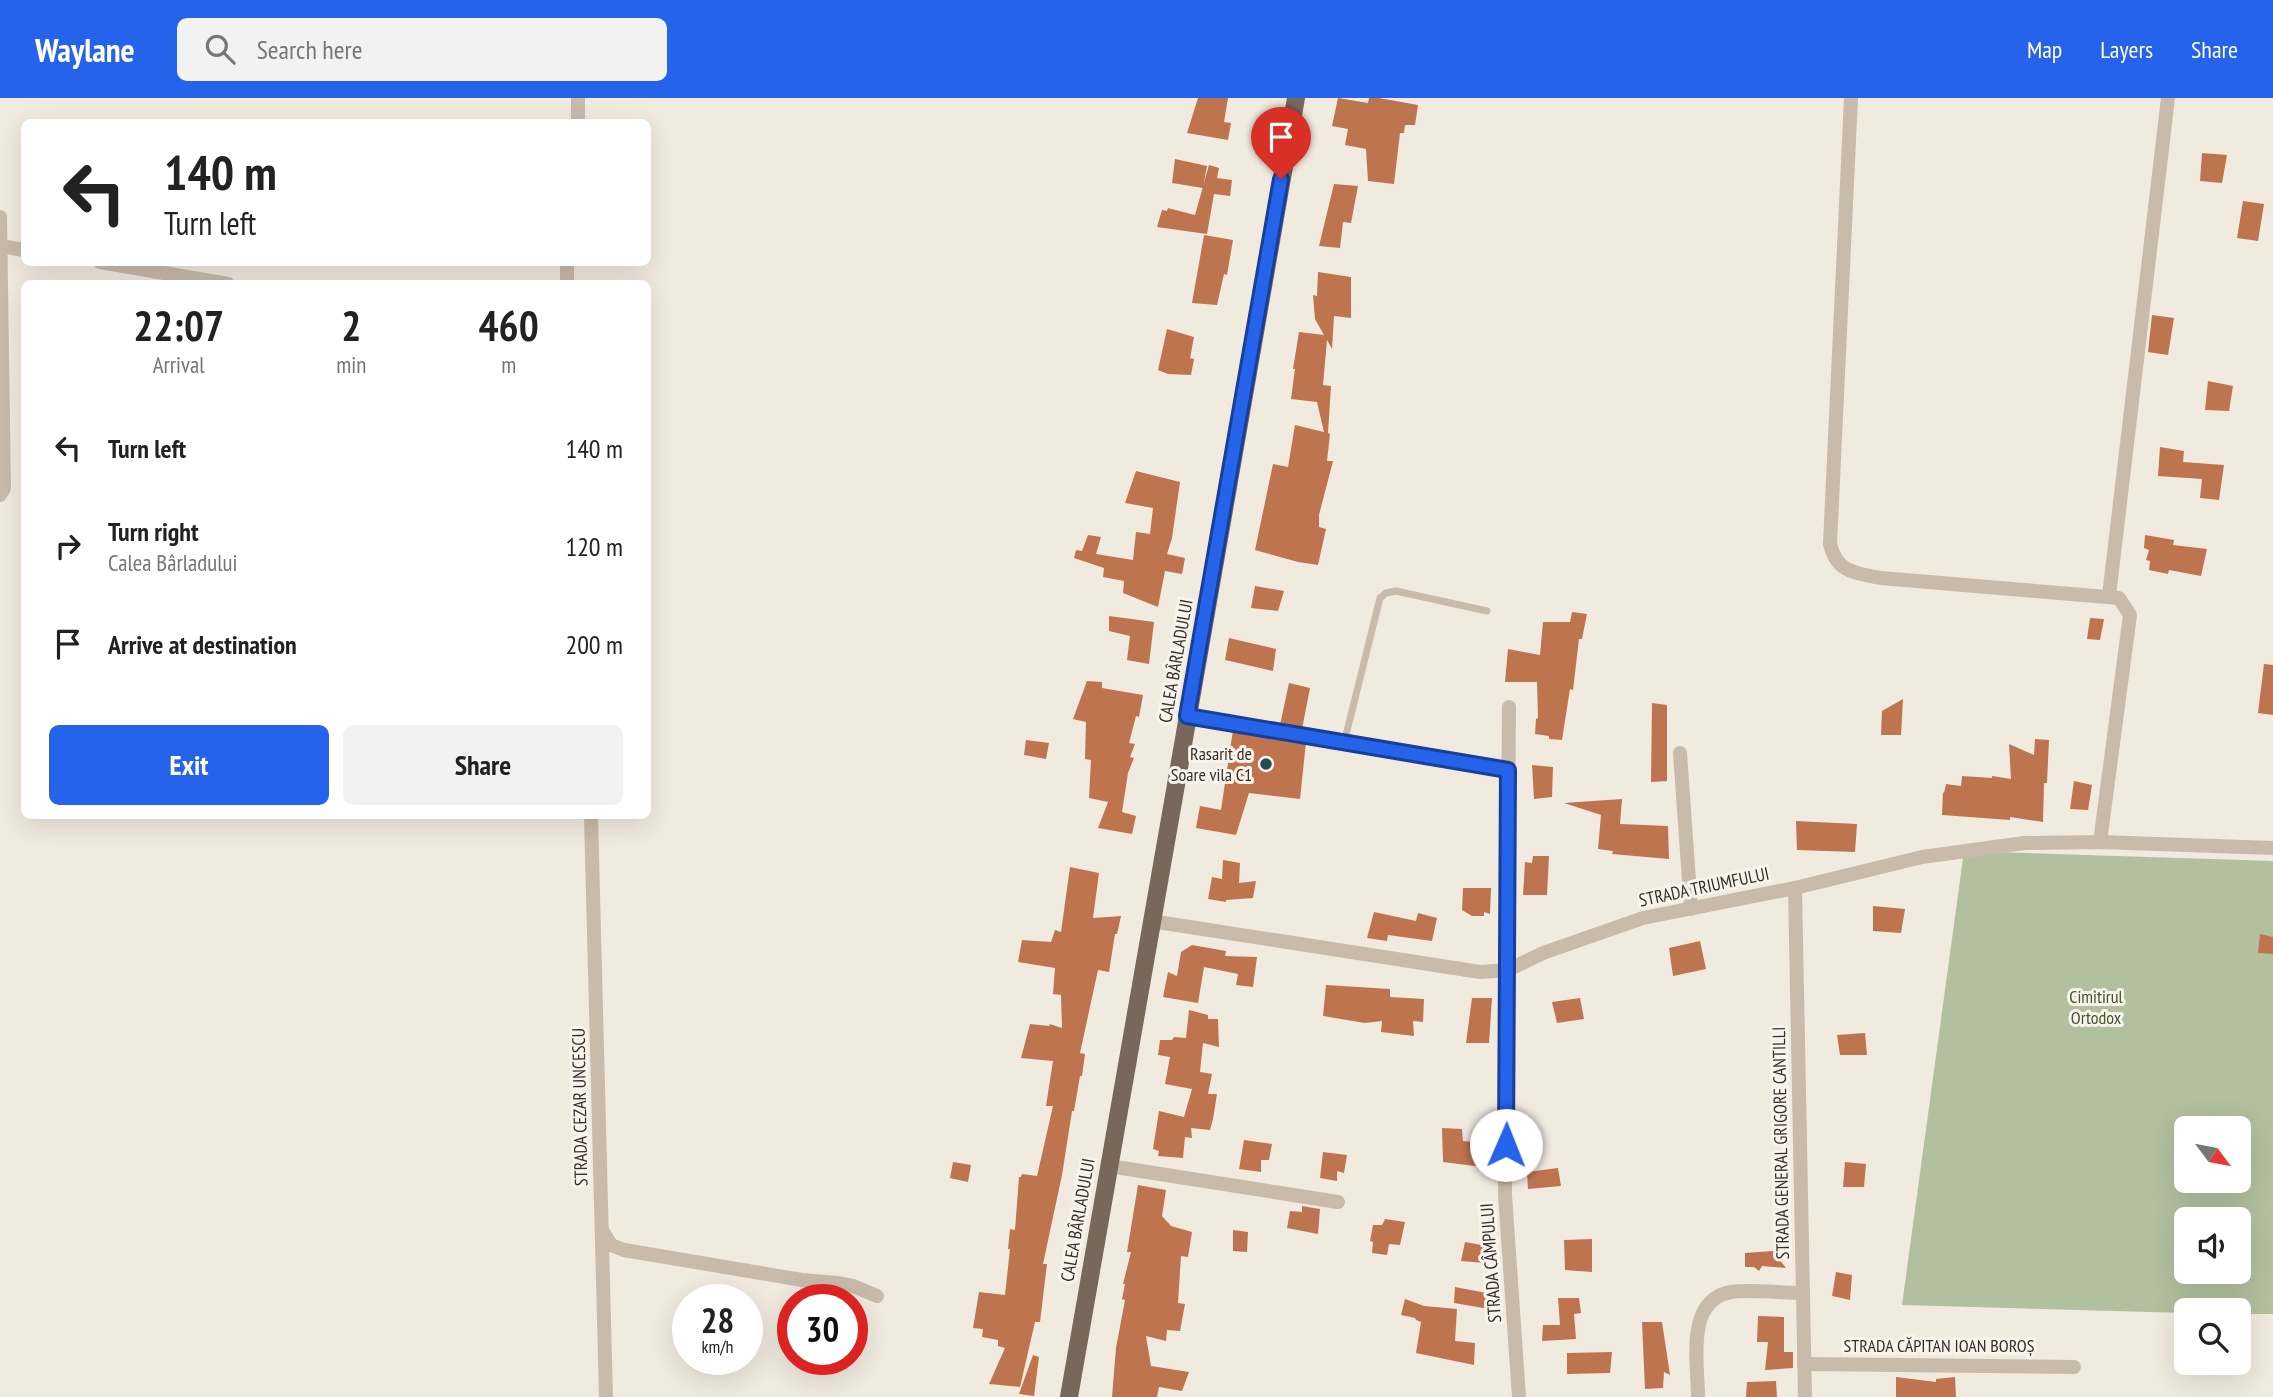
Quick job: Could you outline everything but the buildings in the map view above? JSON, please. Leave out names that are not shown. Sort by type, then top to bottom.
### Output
[{"type":"main road","name":"CALEA BÂRLADULUI","points":[[1069,1397],[1296,98]]},
{"type":"street","points":[[578,98],[578,119]]},
{"type":"street","points":[[1851,98],[1830,544],[1834,559],[1850,572],[1881,578],[2119,598],[2130,615],[2100,842]]},
{"type":"street","points":[[2109,596],[2168,98]]},
{"type":"street","points":[[0,217],[2,491]]},
{"type":"street","points":[[1,246],[21,249]]},
{"type":"street","points":[[123,266],[205,280]]},
{"type":"street","name":"STRADA CÂMPULUI","points":[[1509,707],[1505,1195],[1519,1397]]},
{"type":"street","points":[[1679,753],[1691,909]]},
{"type":"street","name":"STRADA CEZAR UNCESCU","points":[[591,819],[606,1397]]},
{"type":"street","name":"STRADA TRIUMFULUI","points":[[1151,921],[1480,972],[1508,970],[1543,953],[1643,918],[1795,888],[1922,857],[2024,843],[2100,842],[2273,848]]},
{"type":"street","name":"STRADA GENERAL GRIGORE CANTILLI","points":[[1795,888],[1805,1397]]},
{"type":"street","points":[[1109,1166],[1338,1202]]},
{"type":"street","points":[[603,1231],[611,1245],[624,1250],[802,1280],[838,1283],[877,1296]]},
{"type":"street","points":[[1698,1397],[1699,1321],[1704,1308],[1712,1299],[1731,1292],[1802,1293]]},
{"type":"street","name":"STRADA CĂPITAN IOAN BOROȘ","points":[[1804,1364],[2074,1367]]},
{"type":"lane","points":[[1344,743],[1380,598],[1386,593],[1396,591],[1487,611]]},
{"type":"lane","points":[[1187,716],[1508,770]]},
{"type":"green space","name":"Cimitirul Ortodox","points":[[1964,851],[2273,861],[2273,1314],[2251,1314],[2251,1298],[2174,1298],[2174,1313],[1902,1305]]},
{"type":"place","name":"Rasarit de Soare vila C1","points":[[1266,764]]},
{"type":"route","points":[[1281,179],[1187,716],[1508,770],[1506,1145]]}]
